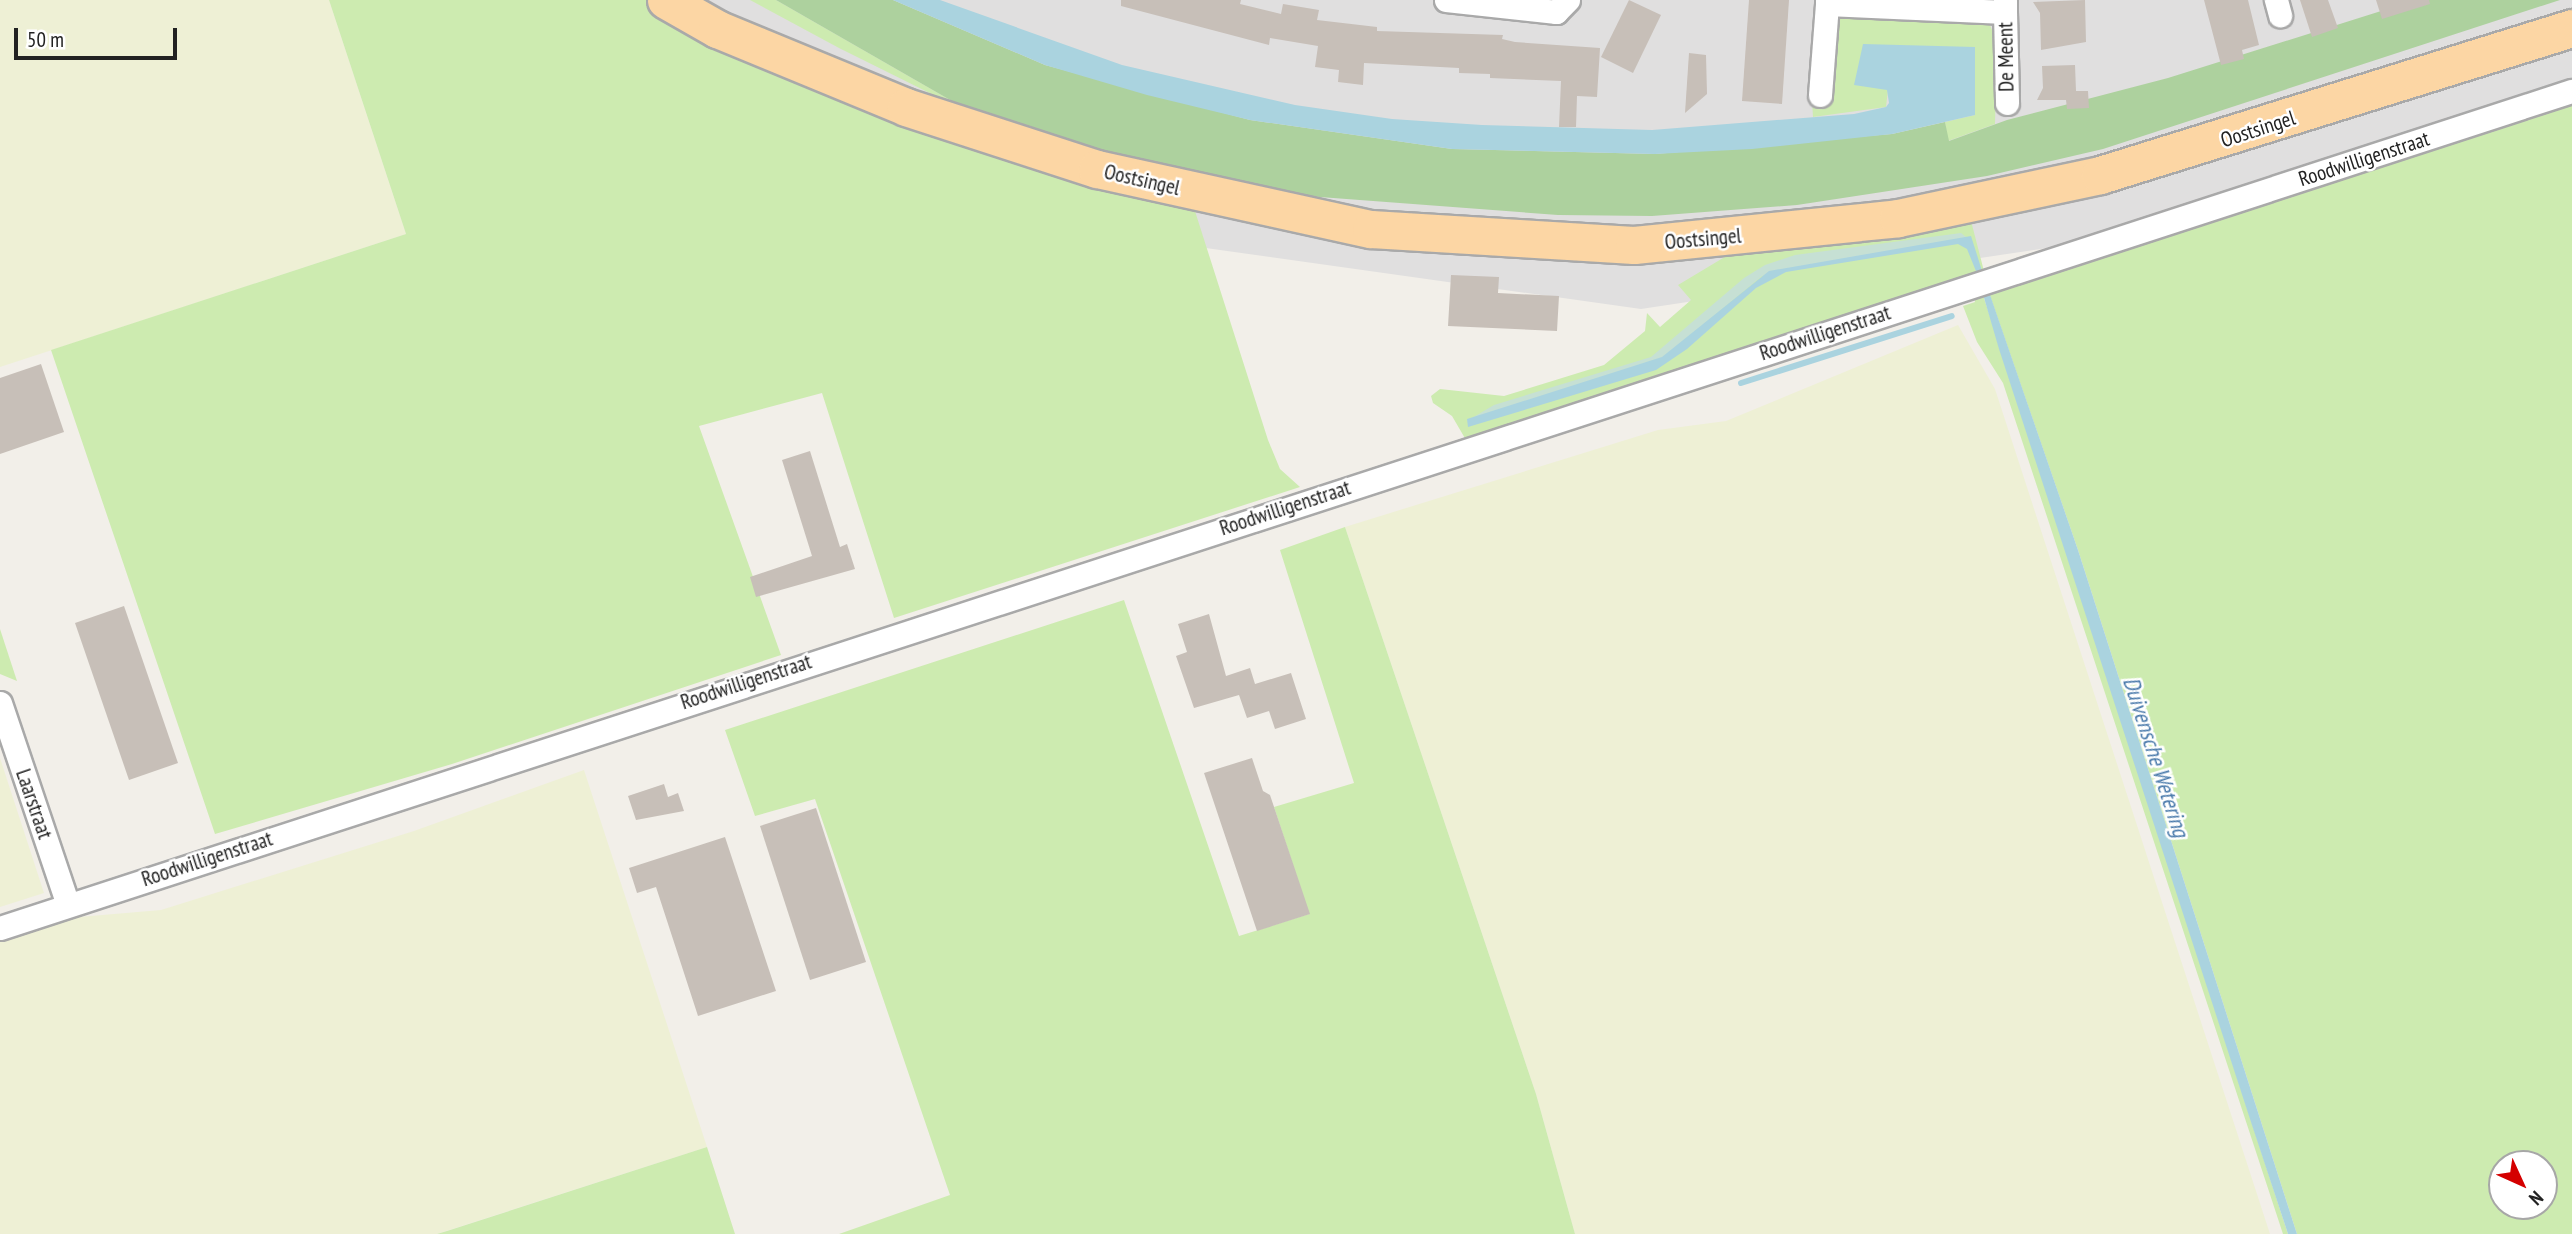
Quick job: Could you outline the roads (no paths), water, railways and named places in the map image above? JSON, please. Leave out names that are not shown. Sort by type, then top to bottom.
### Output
[{"type":"main road","name":"Oostsingel","points":[[666,0],[717,29],[991,138],[1097,169],[1278,212],[1401,233],[1634,245],[1898,218],[2100,175],[2572,28]]},
{"type":"main road","name":"Oostsingel","points":[[716,0],[830,74]]},
{"type":"street","points":[[1446,0],[1556,12],[1568,0]]},
{"type":"street","name":"De Meent","points":[[1820,95],[1827,2],[2005,6],[2007,103]]},
{"type":"street","name":"Roodwilligenstraat","points":[[0,928],[2572,92]]},
{"type":"street","name":"Laarstraat","points":[[0,703],[68,905]]},
{"type":"water","points":[[893,0],[940,0],[1122,65],[1295,105],[1392,119],[1482,125],[1652,130],[1854,114],[1886,107],[1889,103],[1887,90],[1854,85],[1863,44],[1975,47],[1975,115],[1892,134],[1752,149],[1655,154],[1452,149],[1250,120],[1147,95],[1045,65]]},
{"type":"water","points":[[1971,236],[1983,274],[1978,276],[1967,249],[1958,244],[1786,272],[1756,288],[1687,349],[1656,370],[1468,427],[1467,419],[1662,357],[1769,271]]},
{"type":"water","points":[[1988,289],[2078,550],[2297,1234],[2288,1234],[2250,1119],[1999,349],[1982,291]]},
{"type":"waterway","points":[[1741,383],[1952,316]]},
{"type":"water label","name":"Duivensche Wetering","points":[[2156,757]]}]
